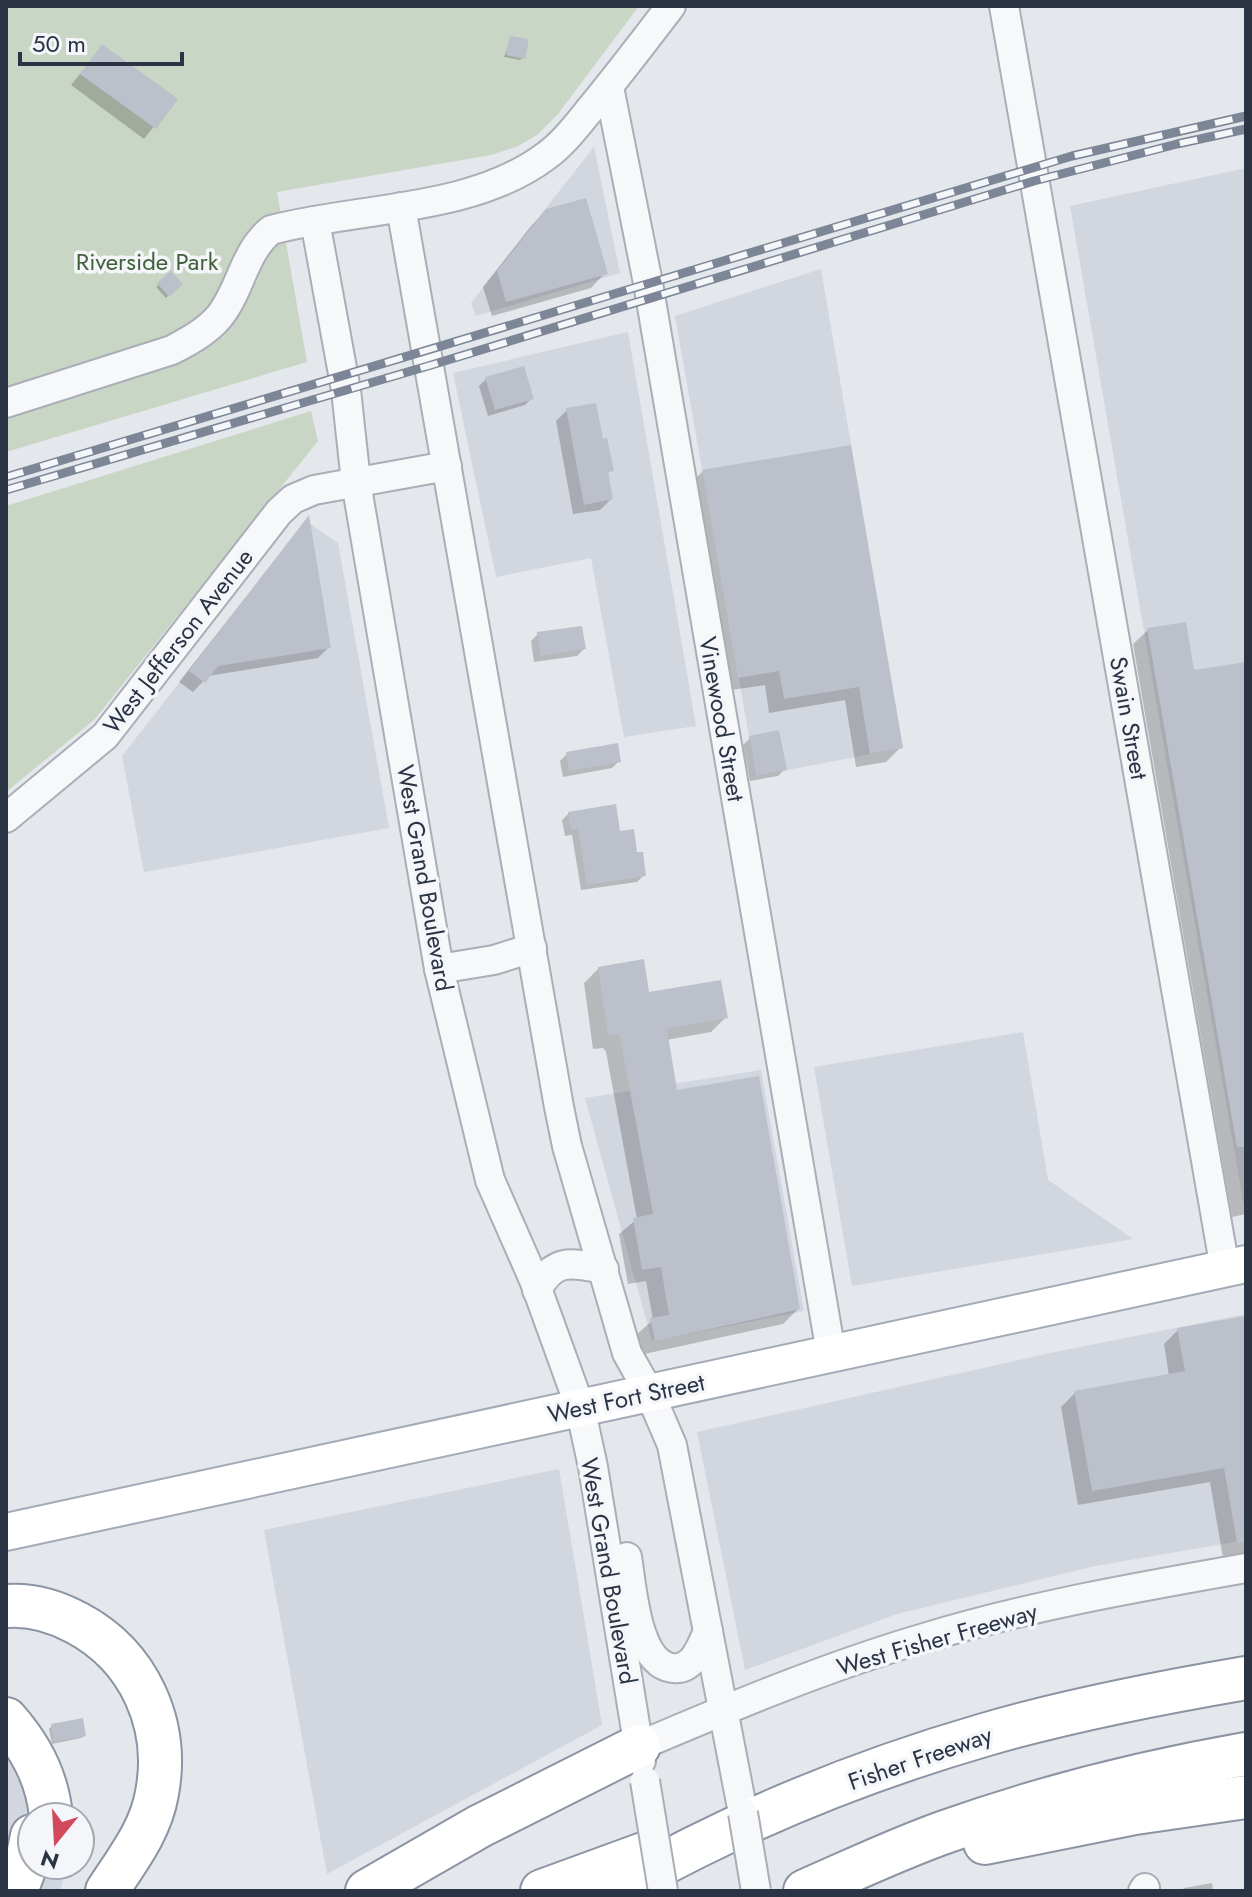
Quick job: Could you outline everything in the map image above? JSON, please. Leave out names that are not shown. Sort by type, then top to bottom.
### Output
[{"type":"highway","points":[[6,1606],[44,1609],[92,1631],[117,1651],[146,1694],[160,1744],[157,1795],[141,1840],[107,1891]]},
{"type":"highway","name":"Fisher Freeway","points":[[613,1891],[710,1841],[798,1801],[891,1765],[986,1734],[1139,1697],[1246,1678]]},
{"type":"highway","points":[[6,1719],[33,1757],[46,1786],[48,1801]]},
{"type":"highway","points":[[824,1884],[944,1832],[1017,1808],[1165,1769],[1246,1754]]},
{"type":"highway","points":[[367,1891],[468,1833],[642,1764]]},
{"type":"highway","points":[[6,1777],[25,1794],[27,1801]]},
{"type":"highway","points":[[824,1884],[941,1851],[1135,1813],[1246,1797]]},
{"type":"highway","points":[[542,1891],[585,1873],[798,1801]]},
{"type":"main road","name":"West Fort Street","points":[[6,1532],[1235,1266]]},
{"type":"street","points":[[6,403],[172,350],[192,339],[220,315],[259,240],[271,230],[401,207],[474,190],[521,173],[548,155],[574,129],[671,6]]},
{"type":"street","name":"Swain Street","points":[[1004,6],[1235,1266]]},
{"type":"street","name":"Vinewood Street","points":[[609,87],[648,283],[831,1353]]},
{"type":"street","points":[[401,207],[567,1146],[627,1353],[650,1394],[672,1445],[756,1891]]},
{"type":"street","name":"West Grand Boulevard","points":[[315,221],[346,390],[356,482],[439,969],[490,1180],[537,1290],[580,1407],[593,1467],[663,1891]]},
{"type":"street","name":"West Jefferson Avenue","points":[[6,818],[105,736],[270,524],[293,499],[314,490],[447,466]]},
{"type":"street","points":[[439,969],[494,960],[532,948]]},
{"type":"street","points":[[537,1290],[543,1278],[557,1266],[580,1264],[604,1269]]},
{"type":"street","points":[[593,1467],[622,1530],[641,1631],[650,1653],[662,1665],[684,1667],[696,1657],[708,1631]]},
{"type":"street","name":"West Fisher Freeway","points":[[642,1764],[724,1710],[925,1637],[1017,1614],[1246,1568]]},
{"type":"shaded area","points":[[594,147],[620,273],[476,316],[471,303]]},
{"type":"shaded area","points":[[1246,168],[1246,1205],[1244,1206],[1070,206]]},
{"type":"shaded area","points":[[821,269],[903,748],[756,776],[675,316]]},
{"type":"shaded area","points":[[628,332],[696,726],[624,737],[591,558],[496,577],[453,373]]},
{"type":"shaded area","points":[[306,521],[338,543],[389,828],[144,872],[122,756]]},
{"type":"shaded area","points":[[1023,1032],[1048,1180],[1133,1239],[852,1286],[814,1067]]},
{"type":"shaded area","points":[[761,1070],[804,1311],[652,1341],[585,1098]]},
{"type":"shaded area","points":[[1246,1314],[1246,1540],[1095,1566],[897,1614],[745,1670],[697,1432],[1055,1352]]},
{"type":"shaded area","points":[[559,1469],[602,1725],[327,1874],[264,1530]]},
{"type":"shaded area","points":[[6,1694],[36,1725],[34,1801],[16,1801],[16,1881],[63,1881],[61,1891],[6,1891]]},
{"type":"green space","name":"Riverside Park","points":[[6,6],[639,6],[558,114],[537,135],[516,147],[491,155],[277,192],[307,362],[6,452]]},
{"type":"green space","points":[[311,411],[318,441],[94,720],[6,792],[6,506]]},
{"type":"building","points":[[510,36],[529,39],[525,59],[506,55]]},
{"type":"building","points":[[102,44],[178,99],[156,129],[80,74]]},
{"type":"building","points":[[586,198],[608,274],[506,302],[497,271],[546,209]]},
{"type":"building","points":[[171,271],[183,284],[169,297],[157,283]]},
{"type":"building","points":[[524,366],[534,399],[495,410],[485,377]]},
{"type":"building","points":[[596,403],[603,439],[607,438],[614,471],[608,472],[613,499],[584,505],[566,408]]},
{"type":"building","points":[[851,445],[903,748],[870,754],[859,687],[784,699],[779,671],[738,678],[702,470]]},
{"type":"building","points":[[309,515],[331,648],[218,666],[205,683],[189,671]]},
{"type":"building","points":[[1186,622],[1194,670],[1246,662],[1246,1147],[1237,1147],[1147,628]]},
{"type":"building","points":[[582,626],[586,649],[541,656],[537,632]]},
{"type":"building","points":[[779,730],[787,770],[756,776],[749,736]]},
{"type":"building","points":[[618,743],[621,762],[569,771],[566,752]]},
{"type":"building","points":[[616,804],[620,831],[634,829],[637,852],[643,852],[646,876],[587,885],[578,829],[571,830],[568,812]]},
{"type":"building","points":[[644,959],[649,992],[721,980],[728,1018],[667,1029],[677,1090],[759,1076],[800,1309],[655,1341],[650,1318],[669,1315],[661,1267],[642,1270],[633,1218],[653,1214],[620,1037],[618,1034],[608,1036],[598,967]]},
{"type":"building","points":[[1246,1316],[1246,1542],[1237,1543],[1224,1468],[1092,1491],[1074,1391],[1185,1371],[1177,1328]]},
{"type":"building","points":[[83,1718],[86,1736],[54,1742],[51,1724]]},
{"type":"railway","points":[[6,477],[1072,156],[1246,116]]},
{"type":"railway","points":[[6,490],[428,366],[1034,181],[1246,129]]}]
